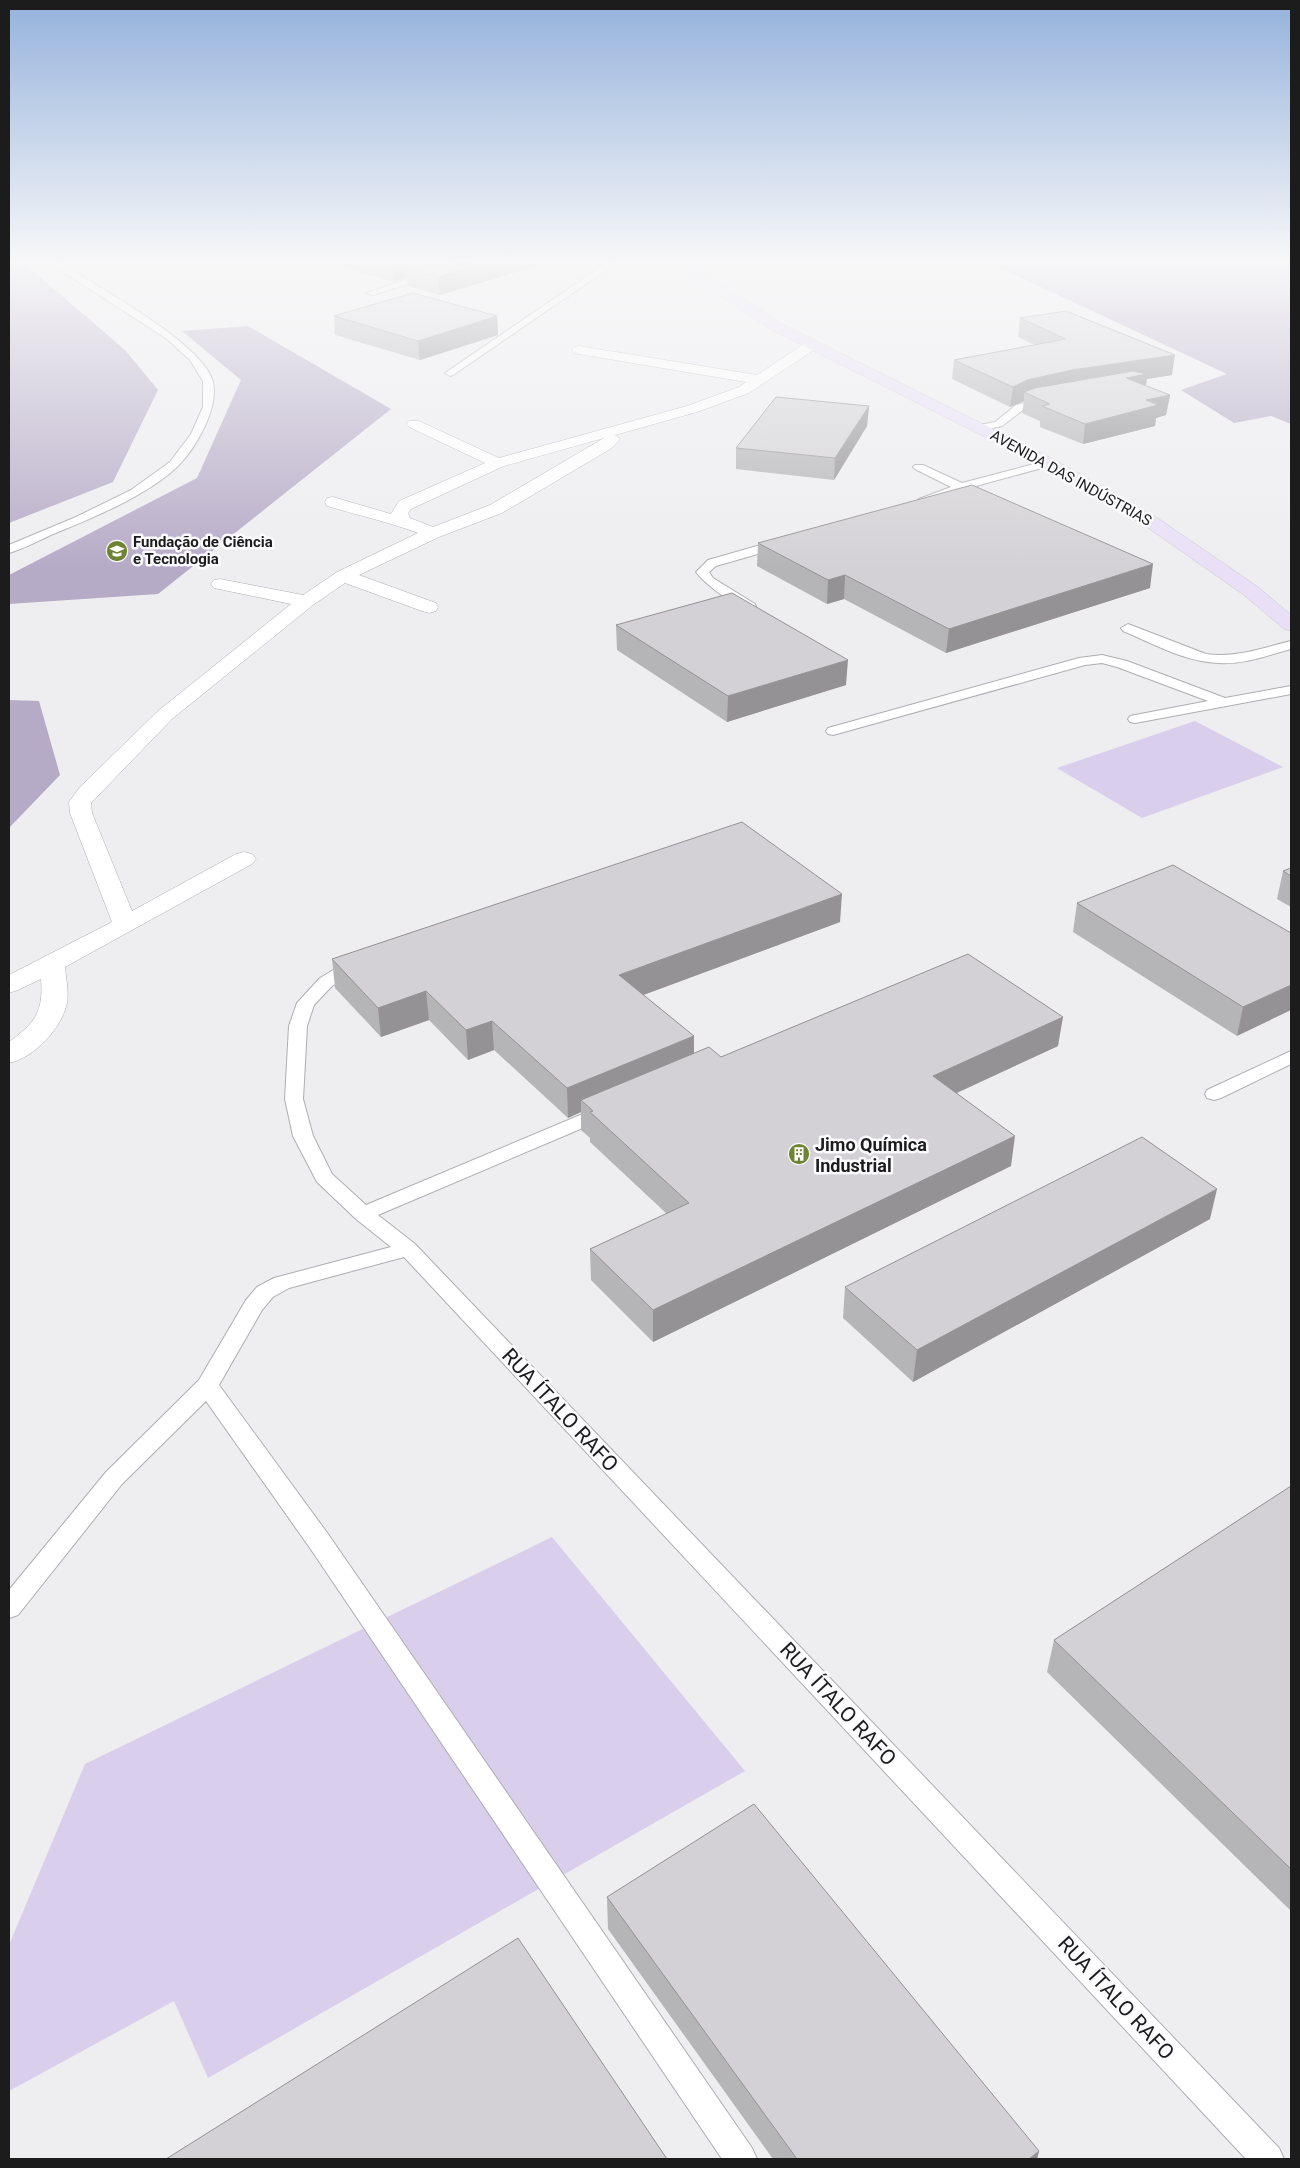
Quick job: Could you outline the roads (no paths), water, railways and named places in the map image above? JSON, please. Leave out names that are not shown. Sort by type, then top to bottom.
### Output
[{"type":"main road","name":"AVENIDA DAS INDÚSTRIAS","points":[[852,365],[1049,463],[1150,521],[1250,591],[1291,625]]},
{"type":"street","points":[[671,365],[760,380]]},
{"type":"street","points":[[403,521],[398,513],[405,505],[498,463],[692,409],[744,390],[782,365]]},
{"type":"street","points":[[414,424],[498,463]]},
{"type":"street","points":[[125,925],[81,814],[80,802],[165,715],[306,600],[343,576],[433,533],[496,509],[606,445],[622,429]]},
{"type":"street","points":[[333,502],[382,517],[403,521],[433,533]]},
{"type":"street","points":[[343,576],[429,607]]},
{"type":"street","points":[[220,584],[306,600]]},
{"type":"street","points":[[9,985],[125,925],[244,859]]},
{"type":"street","points":[[9,1055],[36,1034],[50,1016],[54,1002],[52,964]]},
{"type":"lane","points":[[9,548],[80,519],[127,496],[174,464],[196,434],[208,407],[208,381],[198,365]]},
{"type":"lane","points":[[450,373],[462,365]]},
{"type":"lane","points":[[978,428],[998,424],[1020,407],[1054,398]]},
{"type":"lane","points":[[908,507],[961,487],[1049,463]]},
{"type":"lane","points":[[919,467],[961,487]]},
{"type":"lane","points":[[949,491],[971,497]]},
{"type":"lane","points":[[759,613],[709,581],[702,572],[712,563],[797,539]]},
{"type":"lane","points":[[1128,628],[1196,655],[1214,659],[1230,659],[1291,645]]},
{"type":"lane","points":[[833,730],[1084,661],[1102,660],[1122,664],[1222,702]]},
{"type":"lane","points":[[1134,719],[1291,690]]},
{"type":"lane","points":[[375,956],[357,963],[326,982],[306,1003],[298,1026],[294,1099],[303,1136],[324,1177],[363,1214],[408,1249]]},
{"type":"lane","points":[[1214,1094],[1291,1057]]},
{"type":"lane","points":[[363,1214],[617,1106]]},
{"type":"lane","points":[[9,1608],[114,1478],[207,1386],[254,1305],[265,1292],[282,1283],[408,1249]]},
{"type":"lane","name":"RUA ÍTALO RAFO","points":[[408,1249],[1268,2159]]},
{"type":"lane","points":[[207,1386],[319,1541],[741,2159]]},
{"type":"place","name":"Fundação de Ciência e Tecnologia","points":[[117,551]]},
{"type":"place","name":"Jimo Química Industrial","points":[[799,1154]]}]
